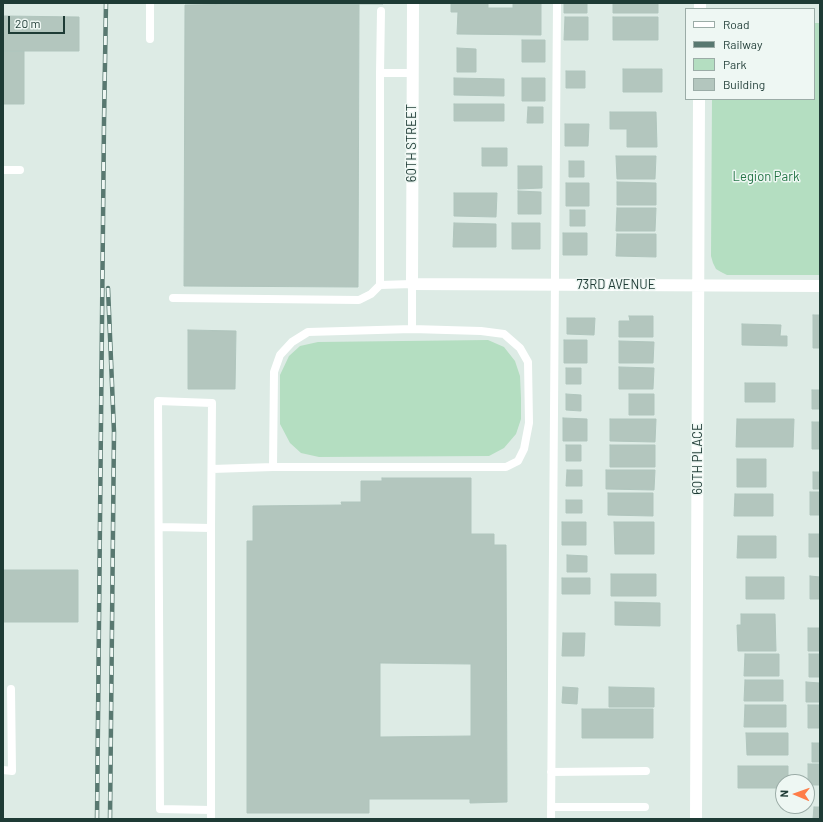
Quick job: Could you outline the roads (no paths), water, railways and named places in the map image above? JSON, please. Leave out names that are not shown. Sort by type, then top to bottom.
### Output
[{"type":"street","name":"60TH STREET","points":[[412,284],[413,3]]},
{"type":"street","name":"60TH PLACE","points":[[696,819],[699,100]]},
{"type":"street","name":"73RD AVENUE","points":[[412,284],[820,286]]},
{"type":"lane","points":[[150,3],[150,39]]},
{"type":"lane","points":[[551,819],[557,3]]},
{"type":"lane","points":[[380,285],[381,11]]},
{"type":"lane","points":[[380,73],[412,73]]},
{"type":"lane","points":[[3,170],[20,170]]},
{"type":"lane","points":[[173,298],[359,300],[371,294],[380,285],[412,284],[412,329]]},
{"type":"lane","points":[[212,469],[273,467],[506,467],[518,460],[524,449],[529,423],[528,362],[520,348],[504,334],[481,331],[412,329],[308,332],[292,342],[280,355],[274,372],[273,467]]},
{"type":"lane","points":[[211,810],[160,809],[158,402],[212,403],[211,819]]},
{"type":"lane","points":[[159,527],[211,528]]},
{"type":"lane","points":[[3,770],[12,770],[11,689]]},
{"type":"lane","points":[[551,772],[646,771]]},
{"type":"lane","points":[[551,807],[645,807]]},
{"type":"railway","points":[[97,819],[106,3]]},
{"type":"railway","points":[[108,288],[114,432],[110,819]]},
{"type":"park label","name":"Legion Park","points":[[766,177]]}]
